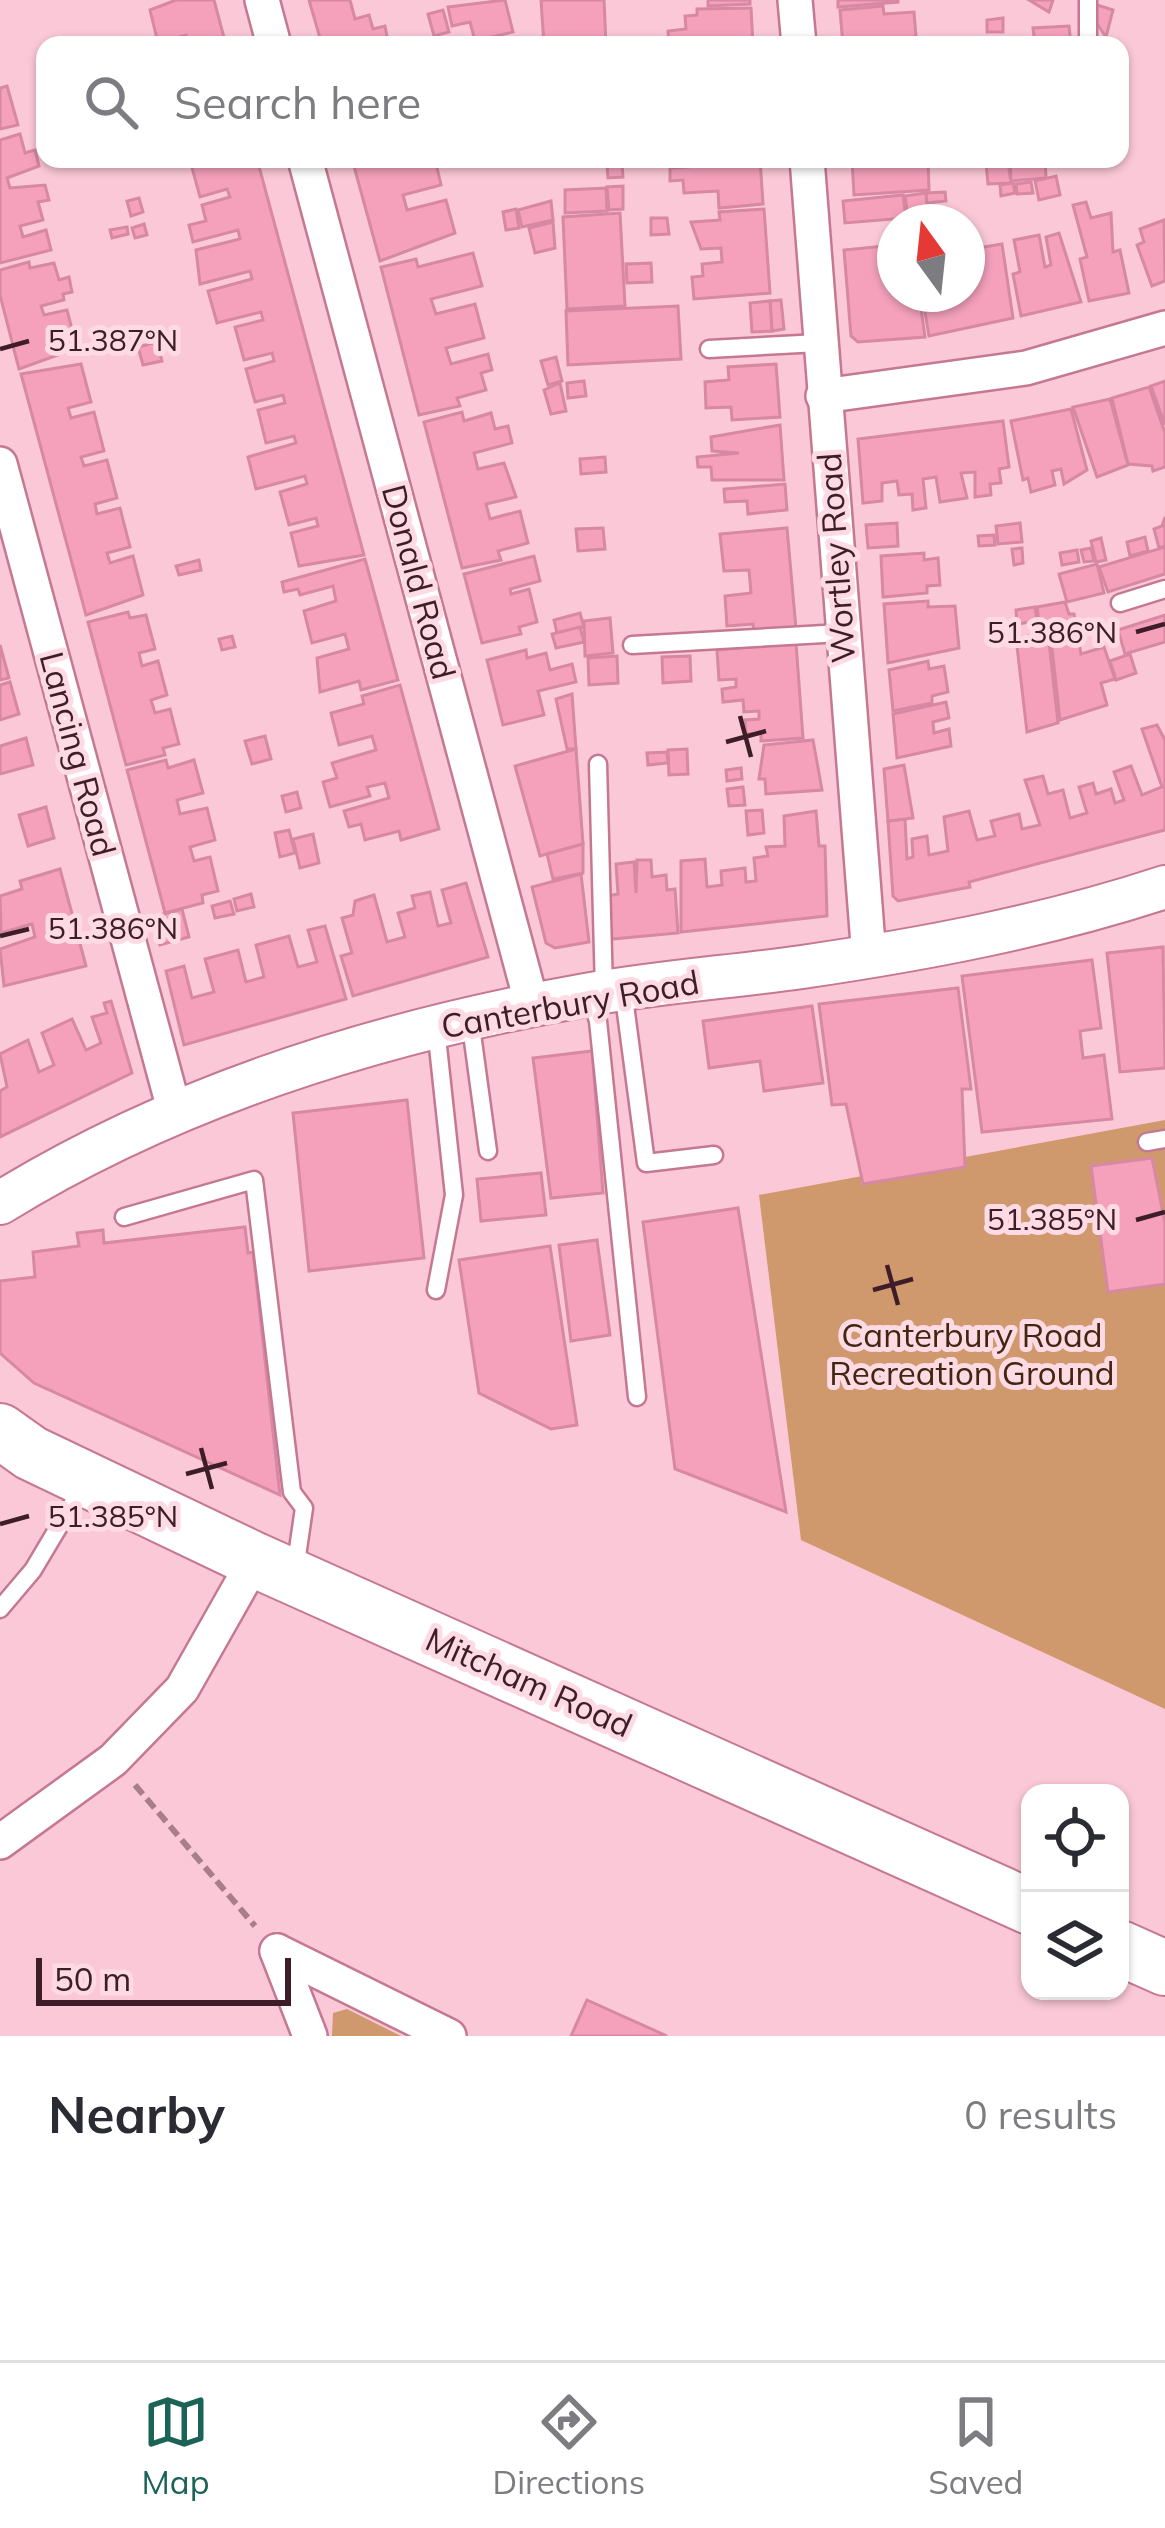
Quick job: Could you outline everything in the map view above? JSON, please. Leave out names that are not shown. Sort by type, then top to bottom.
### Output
[{"type":"main road","name":"Mitcham Road","points":[[10,1445],[1021,1903]]},
{"type":"main road","points":[[1129,1952],[1165,1968]]},
{"type":"street","points":[[262,0],[272,36]]},
{"type":"street","points":[[795,0],[798,36]]},
{"type":"street","name":"Donald Road","points":[[307,168],[532,1005]]},
{"type":"street","name":"Wortley Road","points":[[807,168],[868,957]]},
{"type":"street","points":[[823,396],[1027,368],[1165,328]]},
{"type":"street","name":"Lancing Road","points":[[0,464],[175,1113]]},
{"type":"street","name":"Canterbury Road","points":[[0,1203],[103,1144],[175,1113],[299,1067],[453,1023],[606,992],[868,957],[1064,917],[1165,887]]},
{"type":"street","points":[[0,1842],[113,1760],[182,1689],[274,1568]]},
{"type":"street","points":[[277,1951],[310,2036]]},
{"type":"street","points":[[277,1951],[448,2036]]},
{"type":"lane","points":[[1088,0],[1088,36]]},
{"type":"lane","points":[[709,349],[819,343]]},
{"type":"lane","points":[[1120,603],[1165,589]]},
{"type":"lane","points":[[632,645],[842,633]]},
{"type":"lane","points":[[598,764],[606,992],[646,1163],[714,1155]]},
{"type":"lane","points":[[606,992],[598,1021],[637,1397]]},
{"type":"lane","points":[[453,1023],[488,1151]]},
{"type":"lane","points":[[436,1290],[454,1195],[453,1023]]},
{"type":"lane","points":[[124,1216],[254,1180],[292,1492],[304,1508],[274,1568]]},
{"type":"lane","points":[[0,1609],[33,1570],[87,1480]]},
{"type":"path","points":[[113,1760],[277,1951]]},
{"type":"green space","name":"Canterbury Road Recreation Ground","points":[[1165,1120],[1165,1709],[801,1540],[759,1195]]},
{"type":"green space","points":[[347,2009],[401,2036],[332,2036],[333,2013]]},
{"type":"building","points":[[176,0],[214,0],[224,36],[156,36],[150,10]]},
{"type":"building","points":[[309,0],[350,0],[355,19],[369,15],[373,29],[385,26],[387,36],[319,36]]},
{"type":"building","points":[[505,0],[513,32],[474,36],[470,22],[452,26],[448,7]]},
{"type":"building","points":[[541,0],[604,0],[606,36],[543,36]]},
{"type":"building","points":[[708,0],[750,0],[750,4],[708,6]]},
{"type":"building","points":[[838,0],[898,0],[898,2],[838,7]]},
{"type":"building","points":[[1029,0],[1053,0],[1049,12]]},
{"type":"building","points":[[1094,4],[1113,10],[1106,36],[1105,36],[1091,15]]},
{"type":"building","points":[[883,6],[884,14],[914,12],[916,36],[842,36],[840,10]]},
{"type":"building","points":[[751,8],[753,36],[668,36],[668,31],[686,29],[685,16],[697,15],[697,9]]},
{"type":"building","points":[[443,10],[449,32],[434,36],[428,14]]},
{"type":"building","points":[[1003,18],[1003,32],[987,32],[987,20]]},
{"type":"building","points":[[1069,26],[1070,36],[1034,36],[1033,28]]},
{"type":"building","points":[[7,86],[18,125],[0,129],[0,88]]},
{"type":"building","points":[[20,134],[25,153],[35,150],[36,167],[7,178],[10,188],[45,185],[49,200],[38,202],[43,220],[20,226],[23,237],[46,230],[51,250],[0,263],[0,140]]},
{"type":"building","points":[[192,168],[259,168],[364,555],[299,566],[291,533],[318,526],[316,518],[289,525],[280,492],[307,484],[305,476],[256,489],[248,457],[296,443],[294,436],[266,443],[258,410],[285,403],[283,395],[255,402],[246,369],[274,361],[272,353],[244,360],[235,327],[263,320],[261,312],[217,323],[208,291],[252,279],[250,271],[200,284],[196,250],[240,239],[238,230],[193,242],[189,225],[206,221],[202,205],[230,197],[227,189],[200,197]]},
{"type":"building","points":[[354,168],[437,168],[441,185],[403,195],[407,210],[446,200],[455,233],[380,261]]},
{"type":"building","points":[[607,168],[622,168],[623,177],[608,178]]},
{"type":"building","points":[[670,168],[761,168],[763,204],[719,208],[718,191],[684,193],[683,180],[670,181]]},
{"type":"building","points":[[852,168],[928,168],[929,190],[854,195]]},
{"type":"building","points":[[986,168],[1009,168],[1011,183],[988,184]]},
{"type":"building","points":[[1010,168],[1045,168],[1046,178],[1011,181]]},
{"type":"building","points":[[1056,176],[1060,195],[1039,200],[1035,181]]},
{"type":"building","points":[[1031,182],[1033,193],[1017,194],[1016,184]]},
{"type":"building","points":[[1013,183],[1015,193],[1001,196],[1000,185]]},
{"type":"building","points":[[623,186],[623,209],[609,210],[607,187]]},
{"type":"building","points":[[606,188],[607,211],[565,213],[565,190]]},
{"type":"building","points":[[945,192],[946,201],[927,203],[926,193]]},
{"type":"building","points":[[926,193],[927,204],[906,204],[905,196]]},
{"type":"building","points":[[903,195],[904,204],[877,204],[877,220],[845,223],[843,201]]},
{"type":"building","points":[[139,198],[143,212],[131,216],[127,201]]},
{"type":"building","points":[[551,201],[553,220],[522,227],[518,210]]},
{"type":"building","points":[[1086,202],[1091,218],[1111,213],[1113,252],[1120,250],[1129,293],[1089,301],[1080,259],[1087,257],[1073,205]]},
{"type":"building","points":[[516,209],[519,228],[506,230],[503,212]]},
{"type":"building","points":[[764,209],[770,293],[694,299],[692,277],[703,276],[702,264],[722,262],[721,248],[701,249],[691,222],[720,220],[719,212]]},
{"type":"building","points":[[620,213],[625,306],[567,309],[563,217]]},
{"type":"building","points":[[651,218],[667,218],[669,234],[651,235]]},
{"type":"building","points":[[1164,220],[1165,281],[1152,286],[1137,245],[1144,242],[1140,229]]},
{"type":"building","points":[[553,222],[555,248],[535,253],[529,228]]},
{"type":"building","points":[[144,224],[147,235],[135,238],[132,228]]},
{"type":"building","points":[[127,227],[128,234],[112,238],[110,230]]},
{"type":"building","points":[[1059,233],[1081,302],[1021,316],[1013,274],[1020,272],[1014,240],[1039,235],[1045,267],[1051,265],[1046,237]]},
{"type":"building","points":[[1002,244],[1013,318],[929,336],[925,312],[985,312],[985,247]]},
{"type":"building","points":[[877,247],[877,312],[922,312],[925,337],[858,342],[851,336],[844,250]]},
{"type":"building","points":[[473,253],[482,286],[431,299],[436,314],[475,304],[484,338],[446,348],[451,364],[488,354],[492,370],[481,373],[486,390],[457,398],[460,406],[419,415],[381,267],[416,259],[418,267]]},
{"type":"building","points":[[29,262],[30,268],[54,263],[59,280],[69,277],[72,292],[63,294],[64,300],[41,306],[44,315],[67,310],[77,348],[19,369],[0,295],[0,270]]},
{"type":"building","points":[[651,263],[652,282],[627,283],[626,264]]},
{"type":"building","points":[[781,300],[784,329],[772,331],[770,301]]},
{"type":"building","points":[[770,301],[772,331],[752,332],[750,303]]},
{"type":"building","points":[[678,306],[681,359],[568,365],[566,311]]},
{"type":"building","points":[[157,342],[162,361],[143,365],[138,347]]},
{"type":"building","points":[[556,357],[562,381],[548,385],[541,361]]},
{"type":"building","points":[[81,364],[91,402],[68,408],[71,418],[94,412],[104,451],[81,457],[84,466],[107,460],[117,498],[95,504],[97,514],[120,508],[130,547],[107,553],[110,563],[133,556],[143,595],[86,615],[21,374]]},
{"type":"building","points":[[776,364],[780,417],[732,420],[731,407],[706,408],[705,382],[729,380],[728,367]]},
{"type":"building","points":[[584,381],[586,396],[568,398],[567,383]]},
{"type":"building","points":[[1165,381],[1165,425],[1151,386]]},
{"type":"building","points":[[560,383],[566,411],[551,414],[544,390]]},
{"type":"building","points":[[1149,387],[1165,433],[1165,467],[1153,471],[1152,466],[1128,464],[1112,398]]},
{"type":"building","points":[[1110,399],[1128,465],[1097,477],[1073,407]]},
{"type":"building","points":[[1071,409],[1087,470],[1064,484],[1061,469],[1052,471],[1055,485],[1031,492],[1028,478],[1023,480],[1011,421]]},
{"type":"building","points":[[462,412],[464,421],[491,413],[495,429],[508,426],[512,443],[474,453],[478,469],[504,463],[516,497],[486,504],[490,519],[520,511],[528,543],[498,551],[501,560],[462,568],[424,422]]},
{"type":"building","points":[[1003,421],[1009,467],[999,469],[1001,483],[990,484],[991,495],[975,497],[975,472],[961,473],[967,498],[940,502],[936,477],[923,479],[926,508],[913,510],[912,494],[899,495],[897,481],[882,483],[882,501],[863,503],[858,439]]},
{"type":"building","points":[[780,425],[784,480],[712,480],[711,467],[698,467],[697,457],[739,453],[712,451],[711,437]]},
{"type":"building","points":[[605,457],[606,472],[581,474],[580,459]]},
{"type":"building","points":[[785,484],[787,510],[748,514],[747,501],[725,502],[724,489]]},
{"type":"building","points":[[1165,517],[1165,546],[1159,548],[1154,529],[1162,526]]},
{"type":"building","points":[[897,523],[898,546],[868,548],[866,525]]},
{"type":"building","points":[[1020,523],[1022,542],[998,544],[996,526]]},
{"type":"building","points":[[603,528],[605,549],[578,551],[576,529]]},
{"type":"building","points":[[787,528],[796,629],[754,632],[753,624],[727,626],[725,596],[751,593],[749,570],[724,571],[720,534]]},
{"type":"building","points":[[994,535],[995,545],[979,546],[978,536]]},
{"type":"building","points":[[1145,537],[1148,551],[1130,556],[1127,542]]},
{"type":"building","points":[[1101,538],[1106,560],[1096,562],[1091,541]]},
{"type":"building","points":[[1165,547],[1165,574],[1108,592],[1099,567]]},
{"type":"building","points":[[1022,548],[1023,563],[1014,565],[1012,549]]},
{"type":"building","points":[[1091,548],[1094,561],[1084,562],[1081,550]]},
{"type":"building","points":[[1077,550],[1079,562],[1062,565],[1060,553]]},
{"type":"building","points":[[924,553],[924,560],[938,558],[940,585],[927,586],[927,593],[883,597],[881,556]]},
{"type":"building","points":[[534,556],[540,581],[510,589],[511,594],[529,589],[537,622],[519,627],[521,634],[482,643],[464,574]]},
{"type":"building","points":[[365,559],[398,680],[361,690],[359,681],[320,692],[317,658],[349,649],[345,634],[312,643],[304,611],[336,601],[333,586],[300,595],[298,589],[284,592],[282,582]]},
{"type":"building","points":[[199,560],[201,570],[179,575],[176,566]]},
{"type":"building","points":[[1097,564],[1104,593],[1067,602],[1059,574]]},
{"type":"building","points":[[928,601],[928,607],[955,606],[959,648],[888,663],[884,604]]},
{"type":"building","points":[[1065,602],[1069,614],[1074,614],[1081,654],[1104,647],[1115,679],[1101,683],[1107,705],[1060,720],[1050,630],[1040,631],[1037,607]]},
{"type":"building","points":[[1035,607],[1037,621],[1017,624],[1016,610]]},
{"type":"building","points":[[128,612],[130,618],[146,615],[155,649],[139,653],[142,666],[158,661],[167,695],[151,700],[155,713],[170,709],[179,744],[163,748],[165,755],[126,765],[88,622]]},
{"type":"building","points":[[580,613],[584,627],[557,633],[554,620]]},
{"type":"building","points":[[1165,615],[1165,642],[1125,654],[1118,630]]},
{"type":"building","points":[[610,618],[613,653],[585,656],[584,621]]},
{"type":"building","points":[[580,627],[584,642],[556,648],[552,634]]},
{"type":"building","points":[[1048,633],[1058,723],[1027,732],[1016,638]]},
{"type":"building","points":[[232,636],[235,647],[222,650],[219,639]]},
{"type":"building","points":[[796,643],[803,738],[761,741],[761,733],[746,734],[745,720],[759,719],[759,711],[744,712],[743,700],[723,702],[722,689],[736,687],[736,679],[719,680],[717,650]]},
{"type":"building","points":[[0,645],[9,678],[0,680]]},
{"type":"building","points":[[526,650],[527,658],[546,653],[550,670],[572,664],[576,682],[538,691],[544,715],[503,725],[487,660]]},
{"type":"building","points":[[1130,654],[1136,673],[1116,680],[1110,661]]},
{"type":"building","points":[[617,656],[618,683],[589,685],[588,658]]},
{"type":"building","points":[[690,656],[691,681],[663,683],[662,657]]},
{"type":"building","points":[[928,661],[929,669],[944,666],[948,692],[932,696],[932,703],[893,711],[889,670]]},
{"type":"building","points":[[10,682],[19,714],[0,720],[0,685]]},
{"type":"building","points":[[400,685],[439,829],[401,840],[399,831],[365,840],[361,824],[349,827],[344,811],[389,798],[385,783],[367,787],[370,796],[330,807],[323,782],[337,778],[332,763],[376,750],[372,736],[339,745],[331,713],[364,704],[362,696]]},
{"type":"building","points":[[572,694],[576,749],[567,749],[556,699]]},
{"type":"building","points":[[946,702],[949,718],[933,722],[934,733],[949,729],[951,746],[897,758],[893,714]]},
{"type":"building","points":[[1157,725],[1165,740],[1165,830],[969,882],[970,887],[898,901],[893,896],[888,821],[905,819],[907,859],[913,857],[912,839],[927,836],[929,855],[948,851],[944,817],[969,811],[977,840],[995,836],[991,821],[1019,814],[1022,829],[1040,825],[1025,780],[1043,776],[1048,794],[1063,790],[1070,818],[1087,813],[1079,787],[1093,783],[1096,794],[1111,789],[1115,803],[1124,800],[1114,772],[1131,766],[1142,795],[1162,787],[1142,729]]},
{"type":"building","points":[[265,736],[271,759],[252,764],[245,741]]},
{"type":"building","points":[[26,738],[33,765],[0,774],[0,746]]},
{"type":"building","points":[[813,740],[822,790],[766,794],[765,779],[759,779],[764,745]]},
{"type":"building","points":[[576,749],[583,844],[540,856],[515,766]]},
{"type":"building","points":[[687,749],[688,774],[669,775],[668,750]]},
{"type":"building","points":[[667,752],[668,763],[648,765],[647,753]]},
{"type":"building","points":[[166,760],[168,768],[194,760],[203,793],[177,800],[180,814],[207,808],[215,840],[190,847],[194,861],[210,857],[218,891],[202,895],[203,903],[165,913],[127,770]]},
{"type":"building","points":[[904,765],[913,818],[888,821],[884,769]]},
{"type":"building","points":[[741,768],[742,779],[727,781],[726,770]]},
{"type":"building","points":[[743,787],[745,805],[729,806],[727,789]]},
{"type":"building","points":[[297,792],[301,808],[286,812],[282,796]]},
{"type":"building","points":[[46,807],[54,838],[28,846],[19,815]]},
{"type":"building","points":[[762,810],[764,833],[748,835],[746,811]]},
{"type":"building","points":[[816,811],[819,846],[825,846],[827,916],[681,932],[681,861],[705,859],[707,887],[722,885],[721,871],[745,868],[746,882],[756,881],[754,858],[768,856],[766,847],[785,846],[784,816]]},
{"type":"building","points":[[289,830],[295,853],[280,857],[275,833]]},
{"type":"building","points":[[313,834],[319,863],[300,868],[293,839]]},
{"type":"building","points":[[583,844],[583,873],[553,879],[547,854]]},
{"type":"building","points":[[637,860],[651,860],[652,877],[666,875],[667,890],[675,889],[678,933],[612,939],[608,896],[618,894],[616,864],[634,862],[636,893]]},
{"type":"building","points":[[60,869],[86,966],[4,986],[0,949],[35,937],[32,924],[1,933],[0,896],[22,889],[20,881]]},
{"type":"building","points":[[581,874],[589,942],[555,948],[546,943],[532,887]]},
{"type":"building","points":[[466,883],[488,957],[353,996],[341,956],[352,953],[342,918],[353,915],[355,901],[374,895],[387,942],[405,937],[398,913],[415,908],[412,896],[430,892],[438,926],[451,923],[442,890]]},
{"type":"building","points":[[251,894],[254,907],[237,911],[234,899]]},
{"type":"building","points":[[230,901],[234,914],[215,918],[212,906]]},
{"type":"building","points":[[182,909],[189,937],[160,945],[152,917]]},
{"type":"building","points":[[325,926],[346,999],[184,1045],[166,971],[184,966],[192,998],[214,992],[205,959],[238,950],[246,982],[264,977],[256,945],[289,936],[298,967],[317,962],[308,930]]},
{"type":"building","points":[[1163,947],[1165,1068],[1120,1072],[1107,953]]},
{"type":"building","points":[[1092,960],[1101,1028],[1080,1031],[1083,1058],[1104,1055],[1112,1119],[982,1132],[962,976]]},
{"type":"building","points":[[958,988],[971,1089],[962,1089],[965,1167],[863,1184],[846,1104],[832,1105],[819,1004]]},
{"type":"building","points":[[111,1001],[132,1073],[0,1137],[0,1091],[7,1087],[0,1054],[28,1040],[39,1072],[54,1065],[42,1033],[72,1019],[86,1050],[101,1043],[92,1017],[107,1013],[104,1003]]},
{"type":"building","points":[[812,1006],[823,1083],[764,1091],[760,1061],[709,1068],[703,1021]]},
{"type":"building","points":[[592,1051],[603,1193],[551,1198],[533,1058]]},
{"type":"building","points":[[407,1100],[424,1258],[309,1271],[293,1113]]},
{"type":"building","points":[[1152,1158],[1165,1223],[1165,1284],[1108,1292],[1091,1166]]},
{"type":"building","points":[[541,1173],[546,1215],[481,1221],[477,1179]]},
{"type":"building","points":[[738,1208],[786,1512],[675,1469],[643,1222]]},
{"type":"building","points":[[245,1227],[248,1253],[253,1252],[280,1495],[34,1383],[0,1353],[0,1281],[35,1277],[33,1252],[79,1246],[77,1233],[103,1230],[104,1243]]},
{"type":"building","points":[[597,1240],[610,1335],[571,1341],[559,1245]]},
{"type":"building","points":[[550,1246],[577,1425],[551,1429],[479,1393],[459,1260]]},
{"type":"building","points":[[587,2000],[667,2036],[571,2036]]}]
